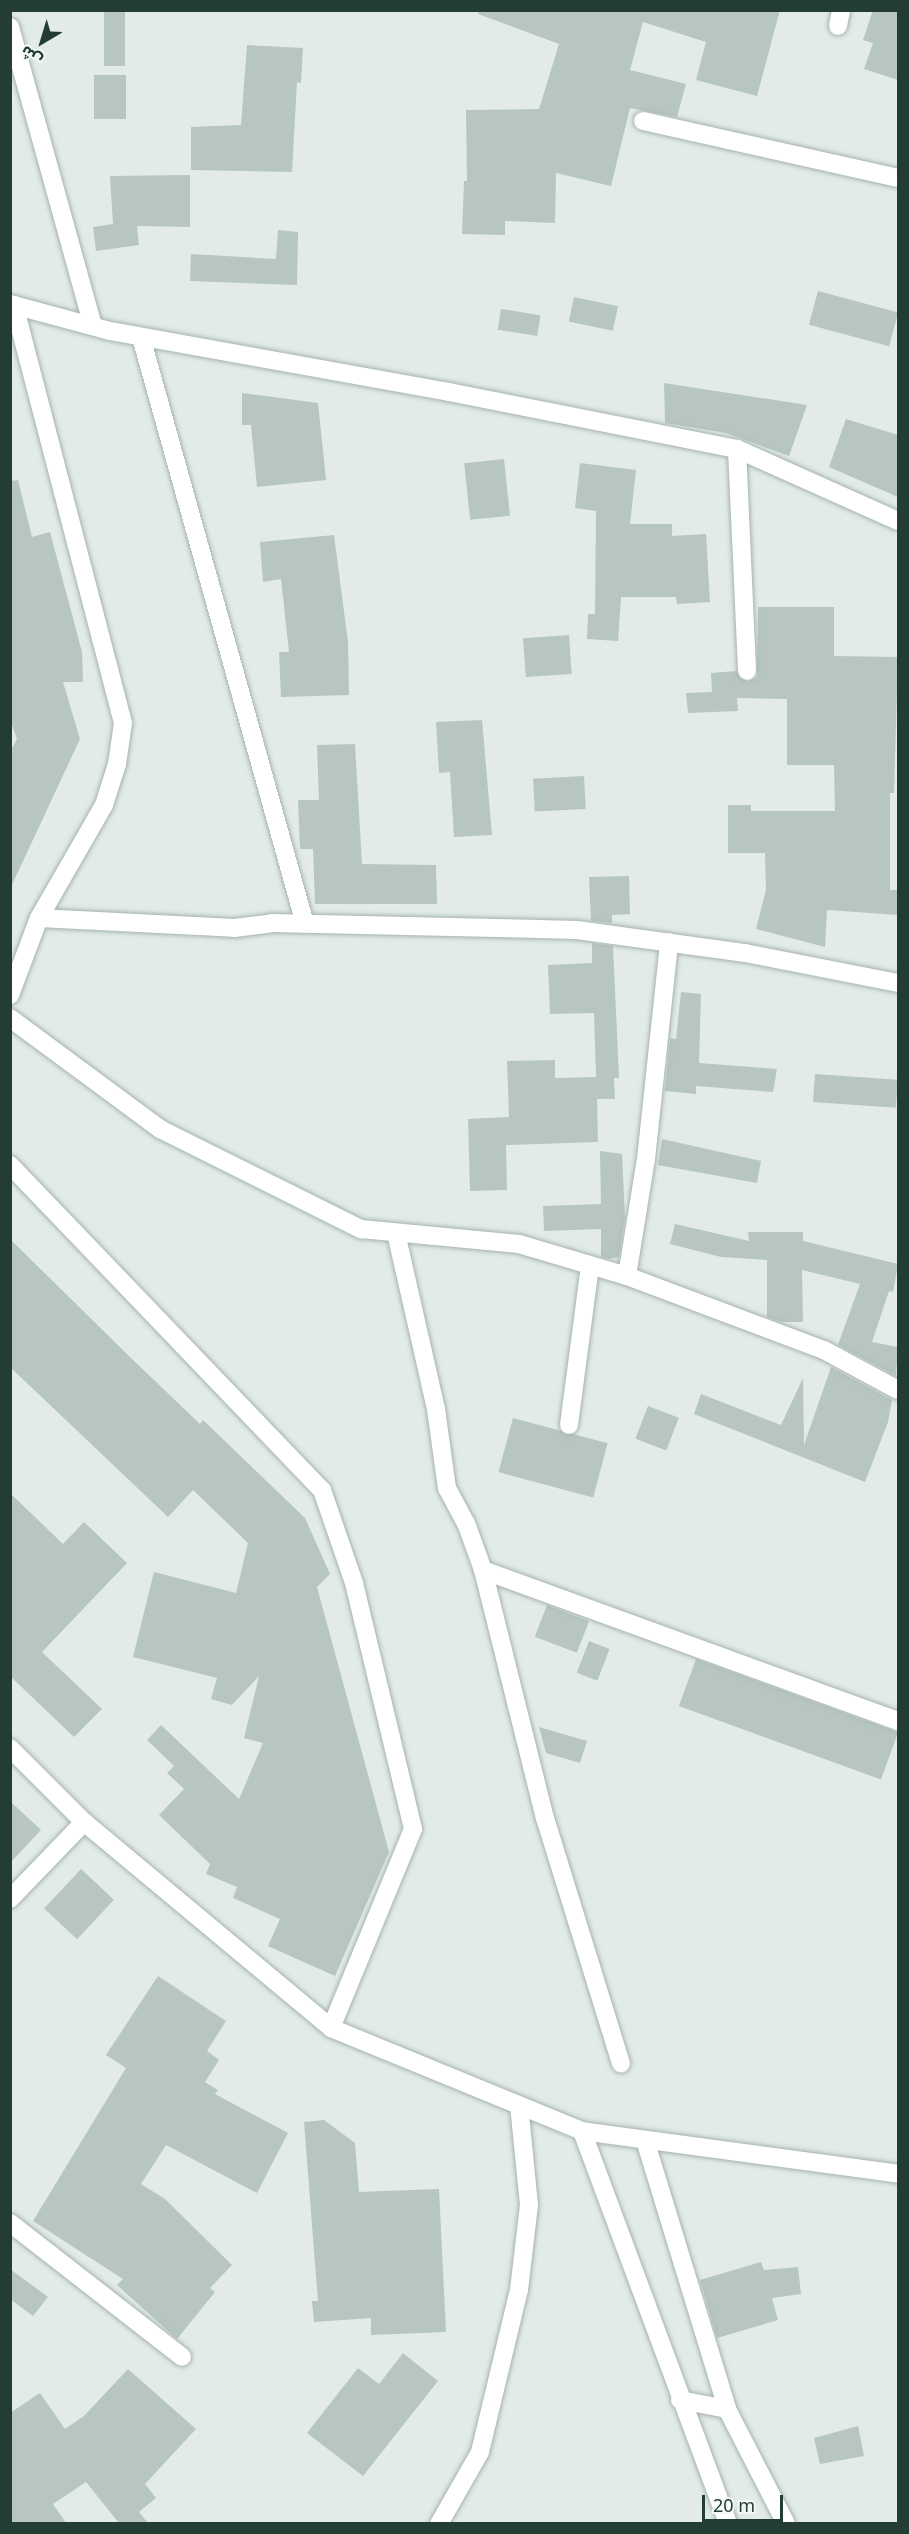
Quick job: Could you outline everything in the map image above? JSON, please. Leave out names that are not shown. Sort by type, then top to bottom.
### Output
[{"type":"street","points":[[10,27],[93,326]]},
{"type":"street","points":[[643,121],[898,178]]},
{"type":"street","points":[[10,995],[39,918],[104,805],[117,764],[123,723],[12,305],[141,337],[737,449],[898,520]]},
{"type":"street","points":[[141,337],[305,924]]},
{"type":"street","points":[[737,449],[747,671]]},
{"type":"street","points":[[39,918],[234,928],[305,924],[577,930],[669,942],[898,983]]},
{"type":"street","points":[[627,1276],[646,1159],[669,942]]},
{"type":"street","points":[[10,1018],[160,1129],[361,1229],[519,1244],[627,1276],[824,1350],[898,1390]]},
{"type":"street","points":[[10,1165],[321,1490],[354,1583],[413,1828],[331,2028]]},
{"type":"street","points":[[396,1233],[436,1409],[447,1488],[466,1523],[483,1570],[545,1818],[621,2063]]},
{"type":"street","points":[[569,1425],[590,1265]]},
{"type":"street","points":[[483,1570],[898,1721]]},
{"type":"street","points":[[10,1748],[84,1822],[331,2028],[582,2131],[898,2174]]},
{"type":"street","points":[[10,1899],[84,1822]]},
{"type":"street","points":[[439,2523],[480,2452],[519,2290],[529,2205],[519,2105]]},
{"type":"street","points":[[582,2131],[680,2400],[728,2523]]},
{"type":"street","points":[[645,2140],[727,2409],[786,2523]]},
{"type":"street","points":[[10,2223],[182,2357]]},
{"type":"street","points":[[680,2400],[727,2409]]},
{"type":"building","points":[[479,10],[780,10],[757,96],[696,80],[706,42],[643,22],[630,70],[686,84],[677,117],[630,108],[611,186],[556,173],[555,223],[505,221],[505,235],[462,234],[464,181],[467,181],[466,110],[539,109],[559,44],[478,14]]},
{"type":"building","points":[[873,10],[898,10],[898,80],[864,69],[873,43],[863,40]]},
{"type":"building","points":[[104,11],[125,11],[125,66],[104,66]]},
{"type":"building","points":[[247,45],[303,48],[301,83],[297,82],[292,172],[191,170],[191,127],[241,125]]},
{"type":"building","points":[[94,75],[126,75],[126,119],[94,119]]},
{"type":"building","points":[[190,175],[190,227],[137,226],[139,245],[96,251],[93,227],[113,224],[110,176]]},
{"type":"building","points":[[278,230],[298,232],[297,285],[190,281],[191,254],[276,259]]},
{"type":"building","points":[[818,291],[898,312],[889,346],[809,325]]},
{"type":"building","points":[[574,297],[618,306],[613,331],[569,321]]},
{"type":"building","points":[[501,309],[541,315],[537,336],[498,330]]},
{"type":"building","points":[[664,383],[807,405],[789,456],[726,433],[665,423]]},
{"type":"building","points":[[242,393],[318,403],[326,480],[257,487],[251,425],[242,425]]},
{"type":"building","points":[[846,419],[898,435],[898,497],[829,467]]},
{"type":"building","points":[[504,459],[510,516],[470,520],[464,463]]},
{"type":"building","points":[[580,463],[636,470],[630,524],[672,524],[672,536],[706,534],[710,602],[677,604],[676,597],[621,597],[618,641],[587,639],[588,614],[595,614],[596,511],[575,508]]},
{"type":"building","points":[[18,480],[32,537],[50,532],[82,652],[83,682],[63,682],[80,739],[10,889],[10,752],[17,739],[10,719],[10,481]]},
{"type":"building","points":[[334,535],[348,642],[349,695],[281,697],[279,652],[289,652],[281,579],[263,582],[260,542]]},
{"type":"building","points":[[758,607],[834,607],[834,656],[898,657],[894,793],[890,793],[890,890],[898,890],[898,915],[827,910],[825,947],[756,929],[766,890],[765,853],[728,853],[728,805],[751,805],[751,811],[835,811],[834,765],[787,765],[787,699],[737,698],[738,711],[688,713],[686,693],[712,692],[711,673],[736,671],[747,682],[757,677]]},
{"type":"building","points":[[569,635],[572,674],[526,677],[523,638]]},
{"type":"building","points":[[482,720],[492,835],[454,837],[450,772],[439,773],[436,722]]},
{"type":"building","points":[[355,744],[362,864],[436,865],[437,904],[315,904],[313,849],[300,849],[298,800],[319,800],[317,745]]},
{"type":"building","points":[[584,776],[586,809],[535,812],[533,779]]},
{"type":"building","points":[[629,876],[630,914],[612,915],[612,923],[591,921],[589,877]]},
{"type":"building","points":[[592,943],[613,946],[619,1078],[614,1078],[615,1099],[597,1099],[598,1142],[506,1145],[507,1190],[470,1191],[468,1119],[509,1117],[507,1061],[555,1060],[555,1078],[596,1077],[594,1013],[550,1014],[548,965],[592,963]]},
{"type":"building","points":[[681,992],[701,994],[699,1063],[777,1069],[773,1092],[696,1086],[696,1094],[665,1091],[670,1038],[676,1039]]},
{"type":"building","points":[[815,1074],[898,1080],[896,1108],[813,1102]]},
{"type":"building","points":[[662,1139],[761,1161],[757,1183],[658,1165]]},
{"type":"building","points":[[600,1151],[622,1154],[625,1218],[619,1257],[609,1259],[601,1257],[601,1229],[544,1231],[543,1206],[601,1204]]},
{"type":"building","points":[[675,1224],[749,1241],[748,1232],[803,1232],[803,1241],[898,1264],[893,1292],[889,1291],[872,1342],[898,1347],[896,1376],[838,1345],[860,1284],[802,1270],[803,1322],[781,1322],[767,1317],[767,1260],[721,1257],[670,1244]]},
{"type":"building","points":[[10,1239],[200,1424],[203,1420],[305,1518],[330,1574],[317,1587],[389,1852],[335,1976],[268,1946],[280,1919],[233,1898],[237,1887],[206,1874],[210,1864],[159,1815],[184,1789],[167,1773],[174,1766],[147,1740],[161,1725],[239,1799],[263,1743],[244,1738],[259,1676],[232,1705],[211,1699],[217,1678],[133,1657],[154,1572],[236,1593],[248,1543],[193,1490],[168,1517],[10,1367]]},
{"type":"building","points":[[831,1367],[892,1400],[888,1422],[865,1482],[694,1414],[701,1394],[781,1425],[803,1378],[804,1445]]},
{"type":"building","points":[[648,1406],[679,1418],[666,1451],[635,1439]]},
{"type":"building","points":[[513,1418],[608,1443],[593,1497],[499,1472]]},
{"type":"building","points":[[10,1493],[63,1544],[84,1522],[127,1563],[42,1652],[102,1709],[74,1737],[10,1676]]},
{"type":"building","points":[[547,1605],[589,1621],[577,1653],[535,1637]]},
{"type":"building","points":[[589,1641],[610,1649],[597,1681],[577,1673]]},
{"type":"building","points":[[696,1659],[898,1733],[881,1780],[679,1706]]},
{"type":"building","points":[[539,1727],[587,1741],[580,1763],[546,1753]]},
{"type":"building","points":[[10,1801],[41,1830],[10,1863]]},
{"type":"building","points":[[81,1869],[114,1900],[77,1939],[44,1908]]},
{"type":"building","points":[[158,1976],[226,2021],[207,2051],[219,2060],[205,2082],[218,2090],[215,2094],[288,2133],[257,2193],[166,2145],[141,2184],[165,2199],[232,2265],[210,2288],[215,2292],[177,2339],[117,2285],[123,2279],[33,2221],[126,2068],[106,2055]]},
{"type":"building","points":[[324,2120],[355,2143],[359,2192],[439,2189],[446,2332],[371,2335],[371,2318],[314,2322],[312,2301],[318,2301],[304,2122]]},
{"type":"building","points":[[761,2262],[764,2270],[798,2267],[801,2294],[772,2298],[778,2320],[717,2338],[700,2280]]},
{"type":"building","points":[[10,2269],[48,2297],[33,2316],[10,2299]]},
{"type":"building","points":[[403,2353],[438,2381],[363,2476],[307,2433],[358,2368],[379,2384]]},
{"type":"building","points":[[128,2369],[196,2429],[145,2484],[156,2498],[139,2512],[148,2523],[119,2523],[86,2482],[53,2504],[66,2523],[10,2523],[10,2413],[40,2393],[65,2429],[84,2416]]},
{"type":"building","points":[[858,2426],[864,2456],[820,2464],[814,2438]]}]
